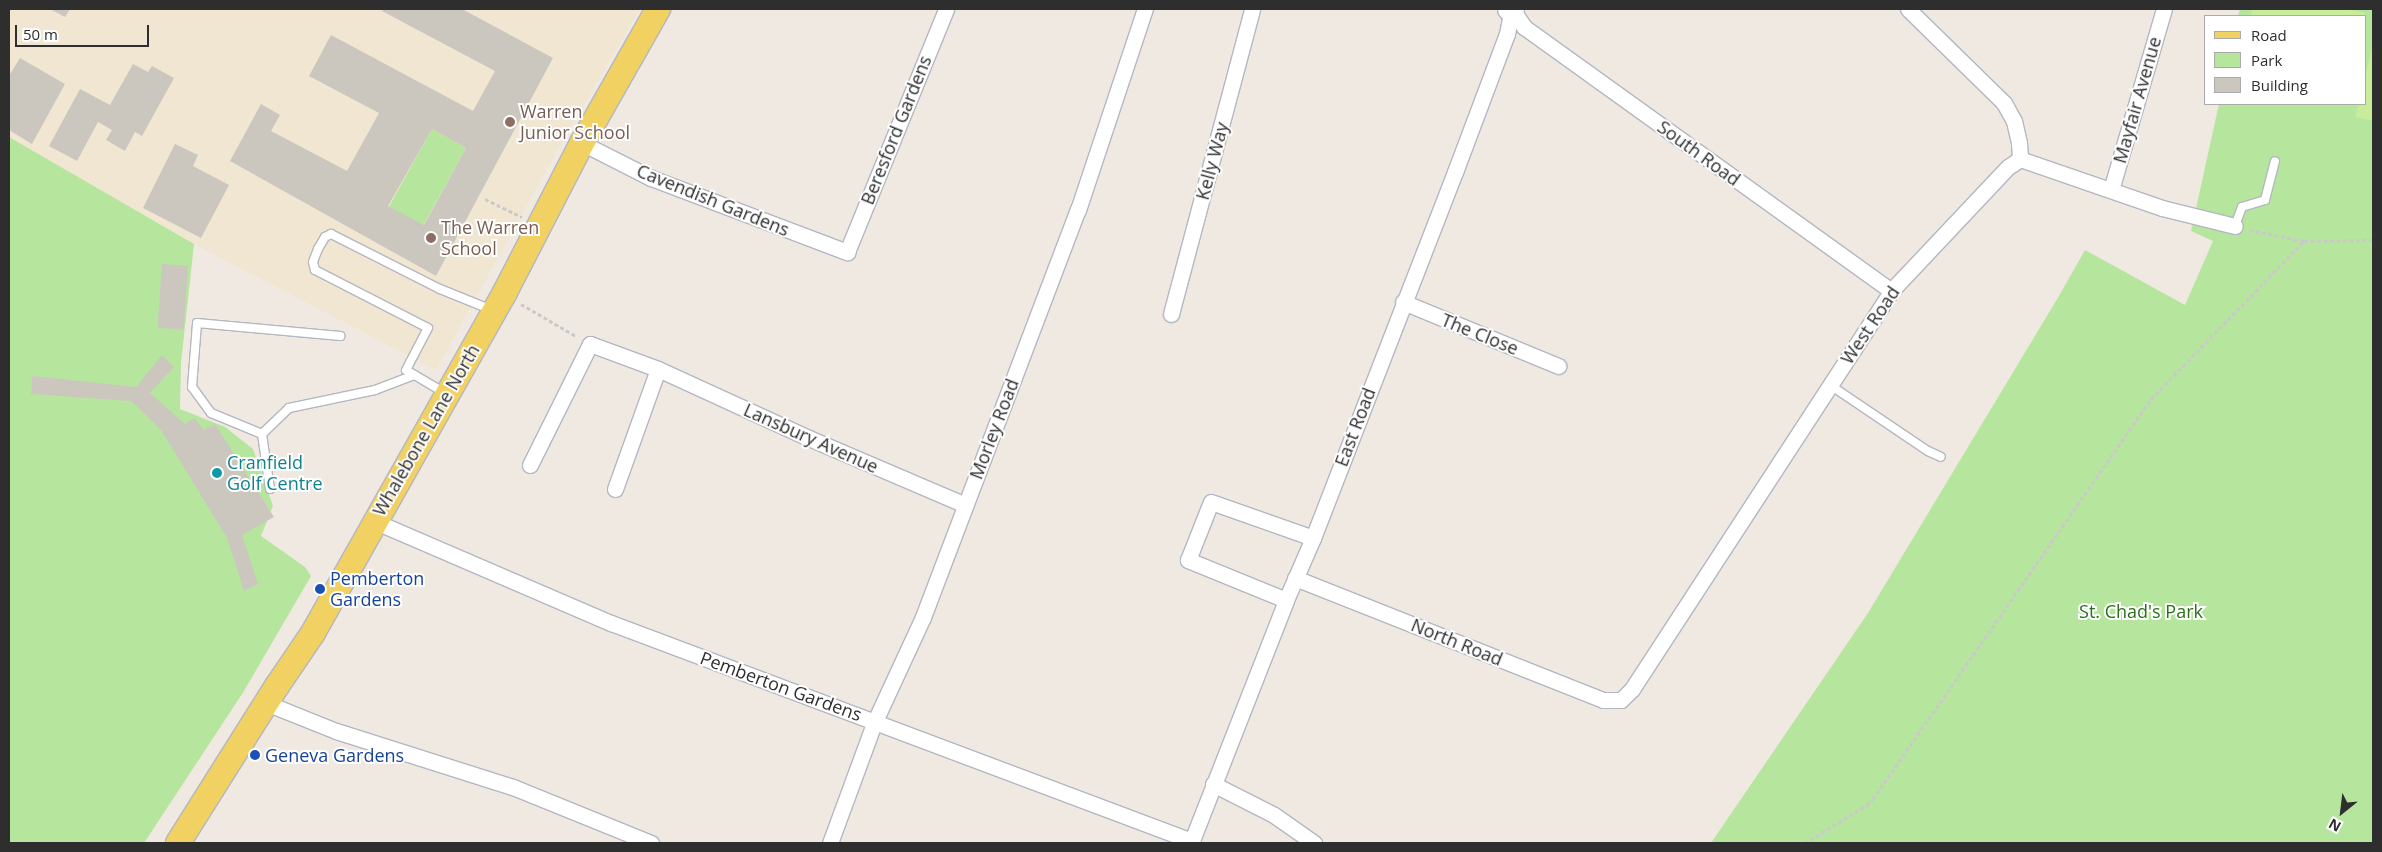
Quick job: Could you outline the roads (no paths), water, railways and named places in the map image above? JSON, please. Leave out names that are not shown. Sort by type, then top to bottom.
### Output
[{"type":"main road","name":"Whalebone Lane North","points":[[178,843],[266,703],[313,633],[374,521],[499,302],[582,143],[658,9]]},
{"type":"street","name":"Beresford Gardens","points":[[847,252],[946,9]]},
{"type":"street","name":"Morley Road","points":[[830,843],[875,721],[924,617],[1078,210],[1145,9]]},
{"type":"street","name":"Kelly Way","points":[[1171,314],[1252,9]]},
{"type":"street","name":"South Road","points":[[1512,9],[1524,27],[1891,291]]},
{"type":"street","name":"East Road","points":[[1191,842],[1286,600],[1313,538],[1495,67],[1507,34],[1512,9]]},
{"type":"street","points":[[1908,9],[2004,103],[2014,121],[2019,143],[2020,159],[2162,208],[2235,226]]},
{"type":"street","name":"Mayfair Avenue","points":[[2111,190],[2164,9]]},
{"type":"street","name":"Cavendish Gardens","points":[[582,143],[651,178],[847,252]]},
{"type":"street","name":"West Road","points":[[1621,700],[1632,689],[1891,291],[2008,167],[2020,159]]},
{"type":"street","name":"The Close","points":[[1403,302],[1558,366]]},
{"type":"street","name":"Lansbury Avenue","points":[[530,465],[590,344],[658,369],[809,438],[965,505]]},
{"type":"street","points":[[615,489],[658,369]]},
{"type":"street","points":[[1286,600],[1188,560],[1211,502],[1313,538]]},
{"type":"street","name":"Pemberton Gardens","points":[[374,521],[611,623],[875,721],[1191,842]]},
{"type":"street","name":"North Road","points":[[1295,578],[1603,700],[1621,700]]},
{"type":"street","points":[[266,703],[336,731],[513,787],[651,843]]},
{"type":"street","points":[[1213,784],[1274,815],[1314,843]]},
{"type":"lane","points":[[2235,226],[2242,207],[2265,200],[2275,161]]},
{"type":"lane","points":[[447,394],[406,370],[428,328],[315,270],[313,262],[325,237],[331,234],[440,289],[471,301],[499,302]]},
{"type":"lane","points":[[262,434],[211,413],[192,387],[197,323],[340,336]]},
{"type":"lane","points":[[262,434],[289,408],[375,390],[414,375]]},
{"type":"lane","points":[[1830,385],[1928,451],[1941,457]]},
{"type":"lane","points":[[262,434],[270,489]]},
{"type":"place","name":"Warren Junior School","points":[[510,122]]},
{"type":"place","name":"The Warren School","points":[[431,238]]},
{"type":"place","name":"Cranfield Golf Centre","points":[[217,473]]},
{"type":"place","name":"Pemberton Gardens","points":[[320,589]]},
{"type":"place","name":"Geneva Gardens","points":[[255,755]]},
{"type":"park label","name":"St. Chad's Park","points":[[2141,611]]}]
